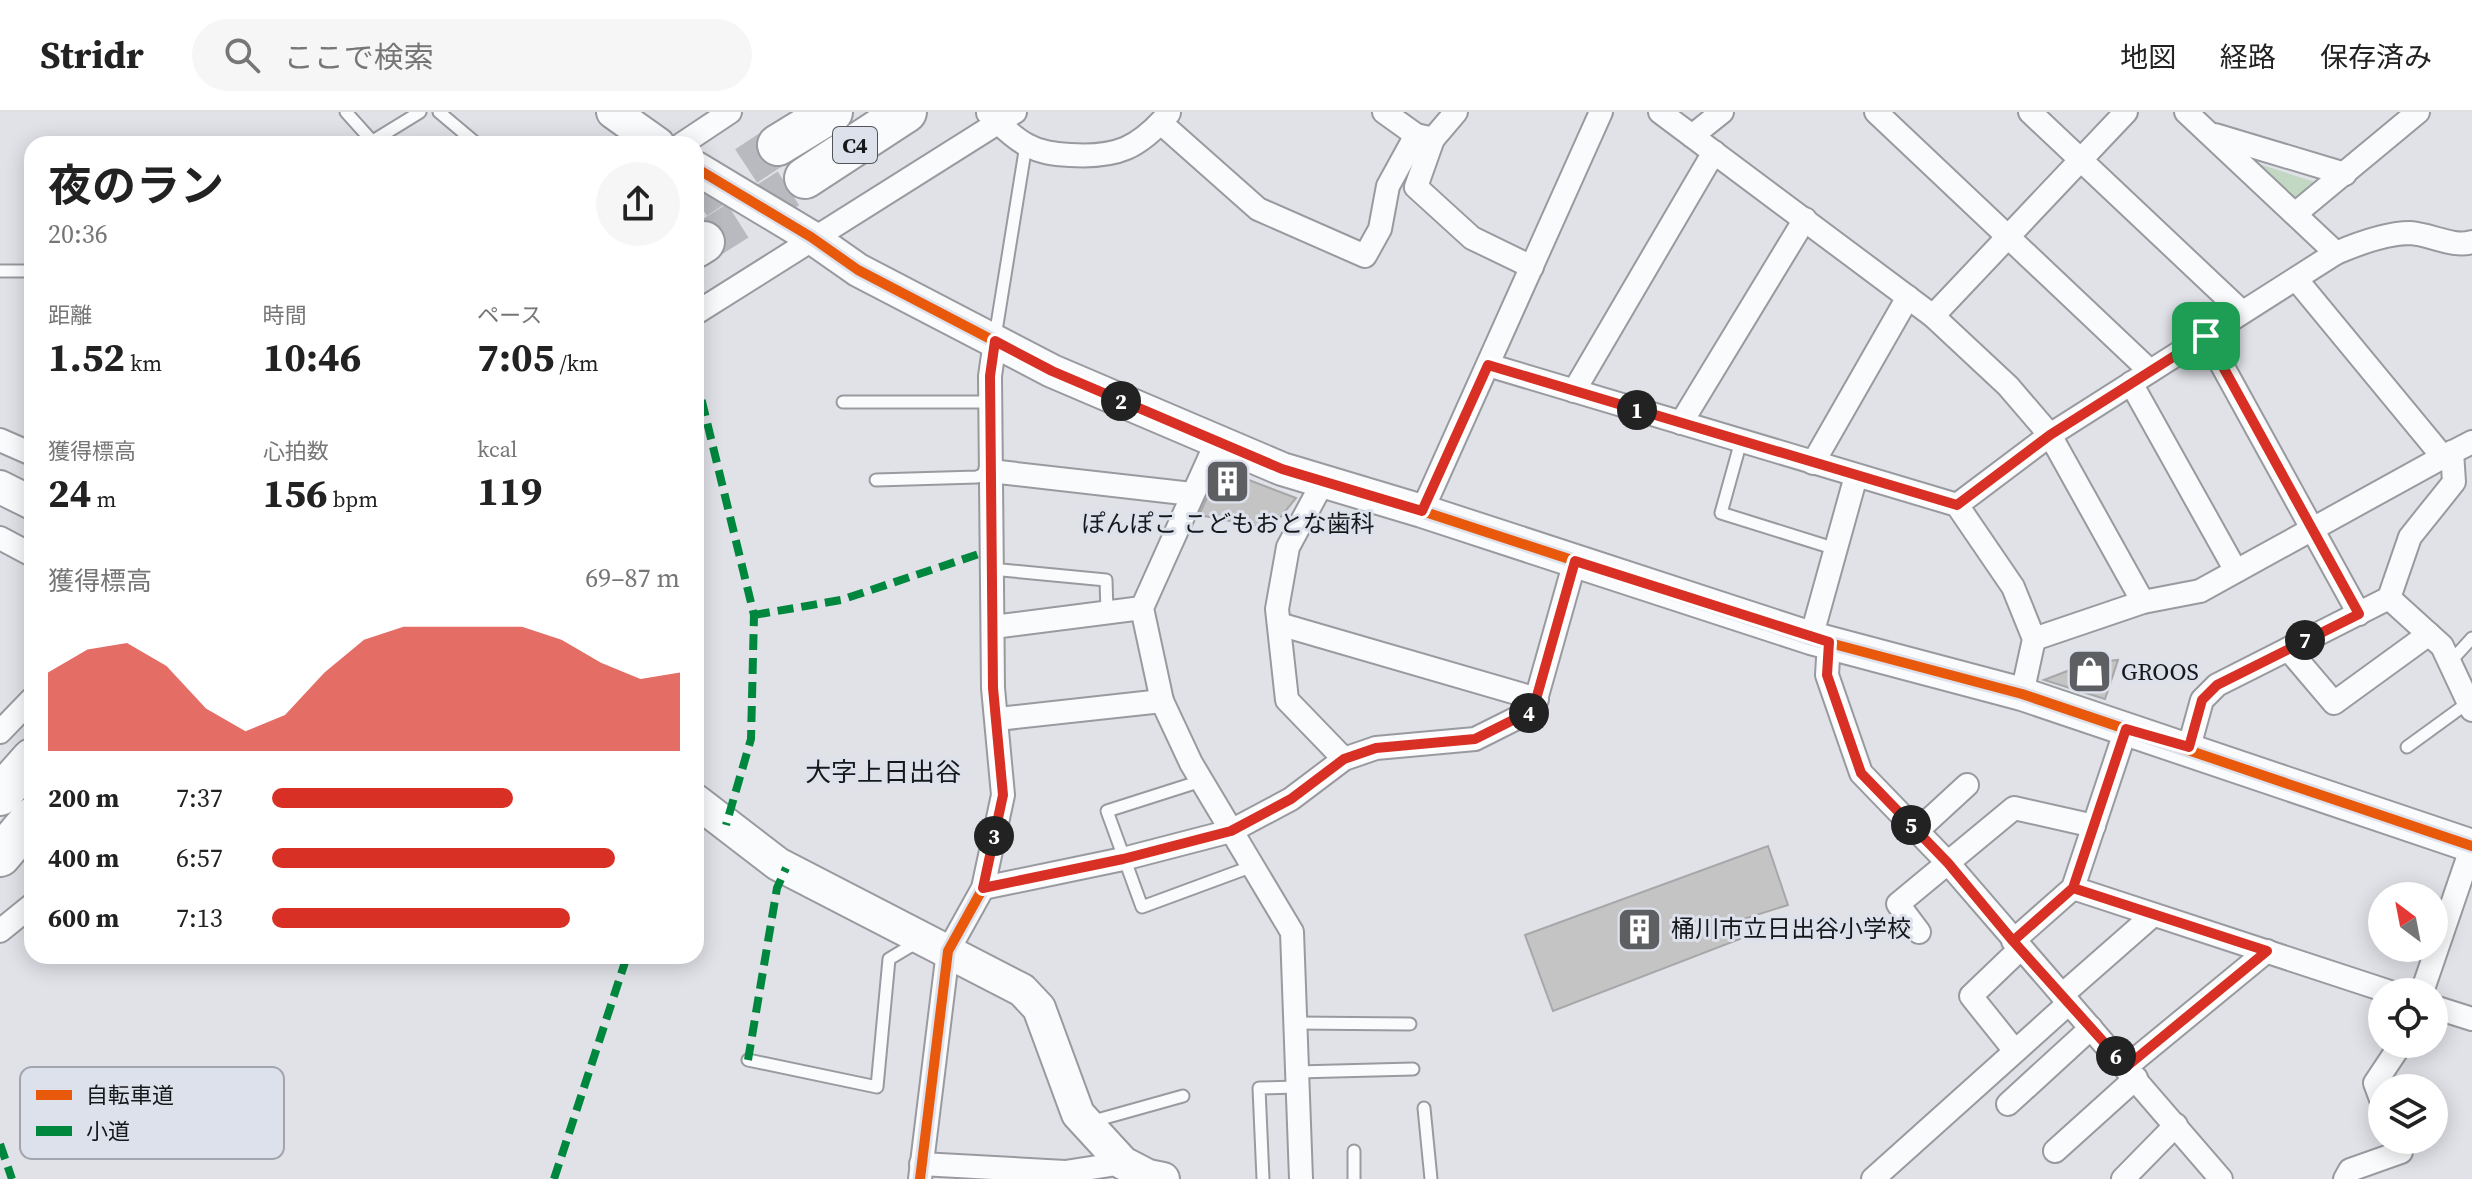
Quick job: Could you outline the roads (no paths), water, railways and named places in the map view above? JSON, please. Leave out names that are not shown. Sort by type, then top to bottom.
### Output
[{"type":"highway","name":"C4","points":[[778,145],[832,112]]},
{"type":"highway","name":"C4","points":[[805,178],[906,112]]},
{"type":"highway","points":[[0,795],[24,768]]},
{"type":"highway","points":[[0,856],[24,828]]},
{"type":"street","points":[[613,112],[647,136]]},
{"type":"street","points":[[694,136],[730,112]]},
{"type":"street","points":[[1384,112],[1424,137]]},
{"type":"street","points":[[704,308],[1000,115],[1026,145],[1046,153],[1091,157],[1117,154],[1139,142],[1167,115],[1258,209],[1365,256],[1380,229],[1388,186],[1424,137],[1456,112]]},
{"type":"street","points":[[1422,511],[1601,112]]},
{"type":"street","points":[[1660,112],[1933,316],[2008,386],[2050,435],[2143,602]]},
{"type":"street","points":[[1692,136],[1722,112]]},
{"type":"street","points":[[1876,112],[2009,238],[2140,377],[2236,571]]},
{"type":"street","points":[[2030,112],[2242,312]]},
{"type":"street","points":[[1933,316],[2126,112]]},
{"type":"street","points":[[2186,112],[2336,253]]},
{"type":"street","points":[[2295,214],[2418,112]]},
{"type":"street","points":[[2209,133],[2345,174]]},
{"type":"street","points":[[1424,137],[1416,187],[1472,238],[1532,267]]},
{"type":"street","points":[[1574,391],[1714,152]]},
{"type":"street","points":[[704,173],[811,237],[858,270],[1052,371],[1323,482],[1820,640],[2022,694],[2189,747],[2472,846],[2427,978]]},
{"type":"street","points":[[1681,423],[1805,219]]},
{"type":"street","points":[[1957,505],[2050,435],[2336,253],[2353,245],[2408,233],[2462,245],[2472,242]]},
{"type":"street","points":[[2189,747],[2202,700],[2209,692],[2389,598],[2410,537],[2454,482],[2456,450],[2296,279]]},
{"type":"street","points":[[1813,463],[1908,297]]},
{"type":"street","points":[[2206,336],[2359,614]]},
{"type":"street","points":[[995,341],[990,471],[993,688],[1003,795],[983,888],[936,945],[920,1172],[1065,1172],[1123,1163]]},
{"type":"street","points":[[1488,365],[1957,505],[2013,587],[2034,639],[2022,694]]},
{"type":"street","points":[[0,440],[24,450]]},
{"type":"street","points":[[1217,441],[1142,608],[1162,701],[1201,781],[1292,932],[1301,1179]]},
{"type":"street","points":[[2034,639],[2143,602],[2200,591],[2456,450]]},
{"type":"street","points":[[990,471],[1192,494]]},
{"type":"street","points":[[1856,476],[1836,549],[1820,640],[1827,675],[1861,773],[1948,863],[2221,1179]]},
{"type":"street","points":[[1323,482],[1288,547],[1277,609],[1287,700],[1344,759]]},
{"type":"street","points":[[0,487],[24,499]]},
{"type":"street","points":[[0,538],[24,551]]},
{"type":"street","points":[[983,888],[1123,859],[1231,831],[1291,799],[1344,759],[1376,748],[1475,739],[1533,710],[1575,561]]},
{"type":"street","points":[[2389,598],[2429,634],[2451,661],[2470,706]]},
{"type":"street","points":[[993,627],[1142,608]]},
{"type":"street","points":[[1279,624],[1537,699]]},
{"type":"street","points":[[2288,649],[2334,703],[2429,634]]},
{"type":"street","points":[[998,719],[1162,701]]},
{"type":"street","points":[[0,732],[24,707]]},
{"type":"street","points":[[2015,1051],[1971,996],[2073,888],[2126,729]]},
{"type":"street","points":[[1917,831],[1967,785]]},
{"type":"street","points":[[704,807],[778,864],[1022,990],[1039,1008],[1078,1114],[1123,1163],[1159,1179]]},
{"type":"street","points":[[1919,932],[1898,904],[2014,808],[2094,826]]},
{"type":"street","points":[[2073,888],[2368,985]]},
{"type":"street","points":[[0,931],[24,912]]},
{"type":"street","points":[[1873,1179],[2015,1051],[2152,916]]},
{"type":"street","points":[[2055,1151],[2131,1072],[2267,951]]},
{"type":"street","points":[[2448,1011],[2472,1019]]},
{"type":"street","points":[[2008,1104],[2091,1028]]},
{"type":"street","points":[[2123,1179],[2176,1125]]},
{"type":"street","points":[[2345,1179],[2350,1170],[2395,1154]]},
{"type":"lane","points":[[346,112],[365,136]]},
{"type":"lane","points":[[381,136],[420,112]]},
{"type":"lane","points":[[439,112],[468,136]]},
{"type":"lane","points":[[995,341],[1026,145]]},
{"type":"lane","points":[[0,271],[24,271]]},
{"type":"lane","points":[[843,402],[991,402]]},
{"type":"lane","points":[[1741,441],[1721,513],[1836,549]]},
{"type":"lane","points":[[876,480],[977,477],[990,471]]},
{"type":"lane","points":[[991,569],[1106,580],[1107,612]]},
{"type":"lane","points":[[2451,661],[2472,638]]},
{"type":"lane","points":[[2407,747],[2470,706]]},
{"type":"lane","points":[[1201,781],[1107,811],[1142,907],[1253,866]]},
{"type":"lane","points":[[748,1060],[877,1087],[889,959],[936,945]]},
{"type":"lane","points":[[1295,1023],[1410,1024]]},
{"type":"lane","points":[[1263,1179],[1259,1088],[1298,1080],[1413,1069]]},
{"type":"lane","points":[[1086,1123],[1183,1096]]},
{"type":"lane","points":[[1424,1108],[1431,1179]]},
{"type":"lane","points":[[1354,1151],[1354,1179]]},
{"type":"tunnel","points":[[704,194],[778,145]]},
{"type":"tunnel","points":[[704,242],[805,178]]},
{"type":"place","name":"ぽんぽこ こどもおとな歯科","points":[[1228,482]]},
{"type":"place","name":"GROOS","points":[[2090,672]]},
{"type":"place","name":"桶川市立日出谷小学校","points":[[1640,929]]},
{"type":"district","name":"大字上日出谷","points":[[883,772]]}]
